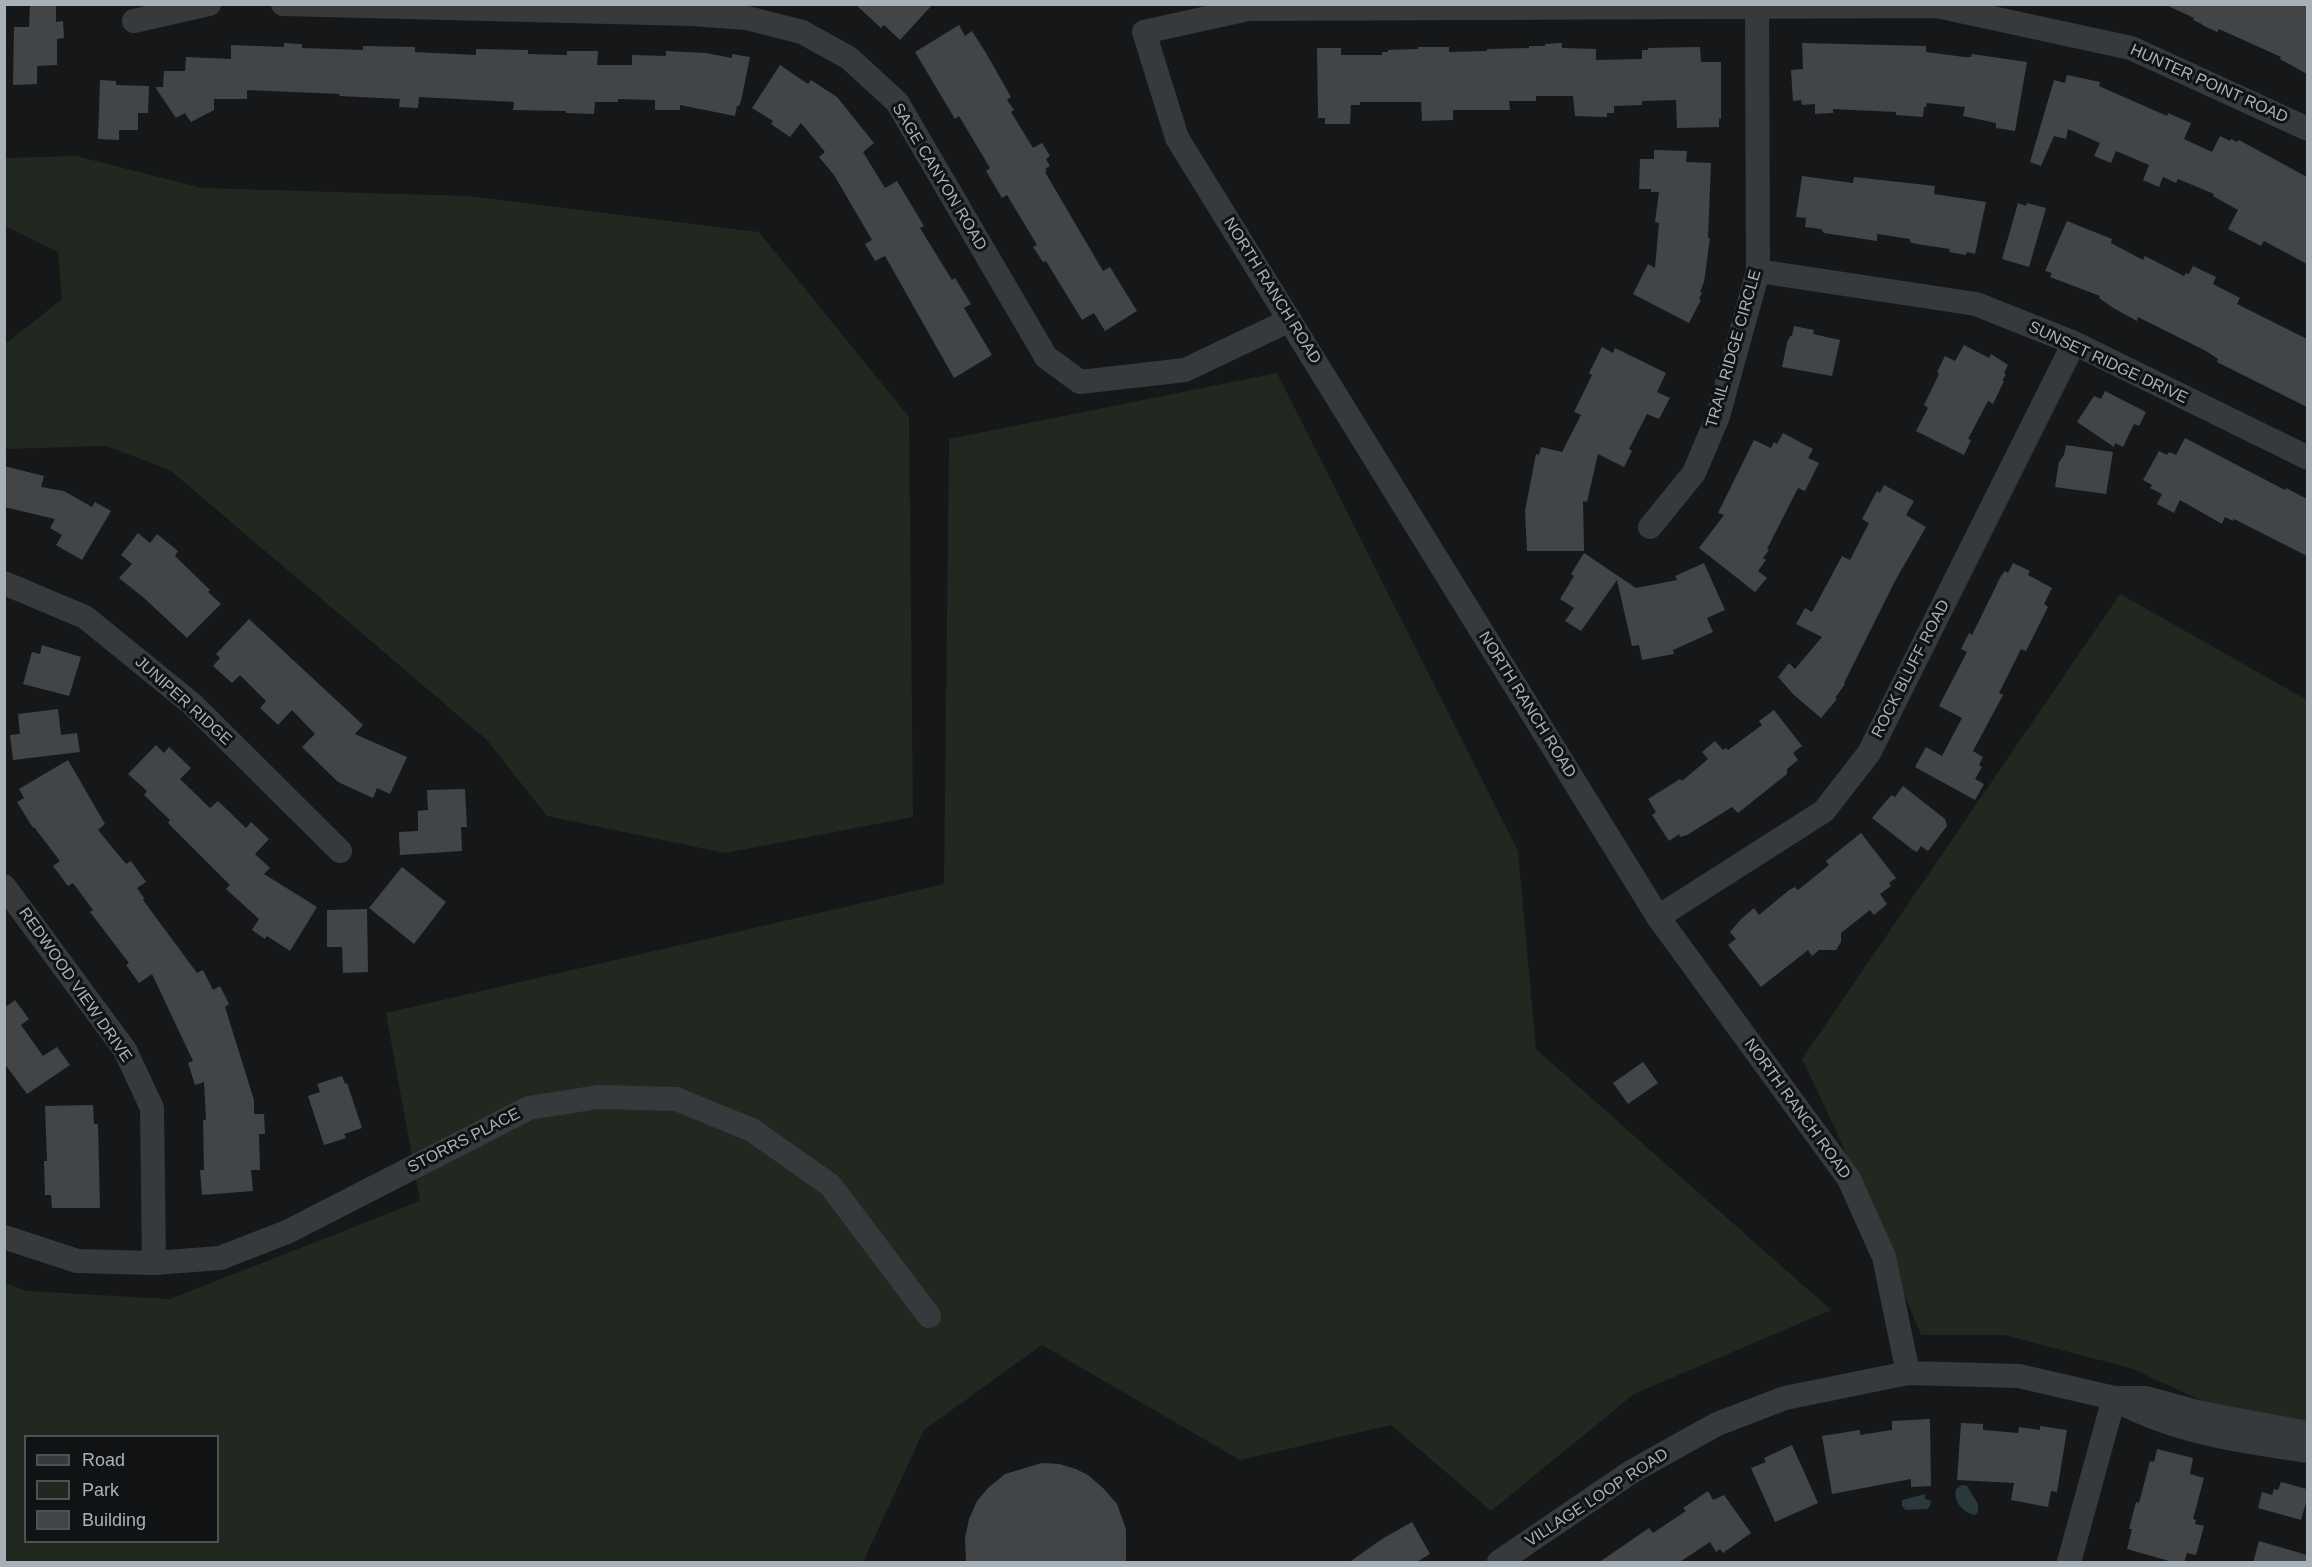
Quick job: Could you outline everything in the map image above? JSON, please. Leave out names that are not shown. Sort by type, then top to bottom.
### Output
[{"type":"street","points":[[134,21],[209,4]]},
{"type":"street","name":"SAGE CANYON ROAD","points":[[283,4],[692,14],[747,18],[802,32],[849,58],[897,102],[1047,357],[1080,382],[1185,370],[1290,320]]},
{"type":"street","name":"HUNTER POINT ROAD","points":[[1144,32],[1248,9],[1937,6],[2131,48],[2307,129]]},
{"type":"street","name":"TRAIL RIDGE CIRCLE","points":[[1650,527],[1694,472],[1718,417],[1758,271],[1757,7]]},
{"type":"street","name":"NORTH RANCH ROAD","points":[[1144,32],[1177,138],[1658,916],[1849,1179],[1884,1257],[1908,1373]]},
{"type":"street","name":"SUNSET RIDGE DRIVE","points":[[1758,271],[1976,304],[2074,343],[2307,458]]},
{"type":"street","name":"ROCK BLUFF ROAD","points":[[1658,916],[1824,811],[1869,753],[2074,343]]},
{"type":"street","name":"JUNIPER RIDGE","points":[[6,588],[85,616],[192,704],[340,851]]},
{"type":"street","name":"REDWOOD VIEW DRIVE","points":[[4,886],[125,1050],[152,1108],[154,1263]]},
{"type":"street","name":"STORRS PLACE","points":[[4,1237],[77,1261],[154,1263],[220,1258],[287,1232],[529,1108],[598,1096],[676,1099],[752,1130],[830,1185],[928,1316]]},
{"type":"street","name":"VILLAGE LOOP ROAD","points":[[1499,1563],[1631,1472],[1717,1424],[1785,1398],[1908,1373],[2019,1376],[2114,1398],[2146,1398],[2201,1413],[2307,1433]]},
{"type":"street","points":[[2069,1563],[2114,1398]]},
{"type":"street","name":"VILLAGE LOOP ROAD","points":[[2114,1398],[2141,1413],[2222,1437],[2307,1451]]},
{"type":"green space","points":[[76,156],[202,188],[468,196],[759,232],[909,417],[913,817],[725,853],[547,816],[486,739],[170,470],[106,446],[5,449],[5,344],[62,299],[58,252],[5,226],[5,158]]},
{"type":"green space","points":[[1277,373],[1518,851],[1536,1049],[1831,1310],[1634,1394],[1491,1511],[1391,1425],[1240,1460],[1042,1345],[924,1430],[863,1562],[5,1562],[5,1283],[27,1291],[170,1299],[420,1201],[386,1013],[944,884],[949,439]]},
{"type":"green space","points":[[2120,594],[2307,700],[2307,1421],[2207,1403],[2130,1368],[2004,1335],[1921,1335],[1834,1126],[1802,1059]]},
{"type":"shaded area","points":[[1962,1485],[1967,1486],[1978,1504],[1978,1512],[1975,1515],[1960,1506],[1956,1498],[1956,1489]]},
{"type":"shaded area","points":[[1925,1494],[1925,1499],[1931,1501],[1927,1509],[1906,1510],[1902,1506],[1902,1500]]},
{"type":"building","points":[[30,4],[56,4],[56,22],[63,21],[64,38],[57,39],[57,65],[37,66],[37,84],[13,85],[14,27],[29,27]]},
{"type":"building","points":[[855,4],[933,4],[900,40],[884,25],[881,28]]},
{"type":"building","points":[[2164,4],[2307,4],[2307,74],[2280,59],[2281,57],[2219,29],[2217,32]]},
{"type":"building","points":[[959,25],[965,36],[972,31],[986,53],[1011,97],[1007,100],[1014,110],[1011,112],[1033,148],[1042,143],[1050,156],[1046,159],[1050,166],[1045,169],[1047,171],[1045,172],[1103,271],[1110,267],[1137,311],[1105,331],[1094,313],[1082,320],[1046,261],[1043,262],[1033,247],[1037,245],[1007,195],[1002,198],[986,171],[990,168],[959,116],[955,119],[915,52]]},
{"type":"building","points":[[284,43],[302,44],[302,48],[363,50],[363,46],[415,47],[415,52],[476,55],[476,49],[528,50],[528,54],[567,55],[567,51],[598,51],[597,65],[632,65],[632,55],[666,56],[666,51],[706,53],[732,58],[732,54],[750,57],[741,101],[737,106],[735,116],[680,105],[680,110],[655,110],[655,100],[618,99],[618,102],[595,102],[594,114],[513,110],[514,102],[419,97],[418,108],[399,107],[400,99],[247,90],[247,99],[214,99],[214,110],[191,122],[185,113],[176,118],[155,87],[163,87],[164,71],[185,71],[186,57],[231,59],[231,45],[284,47]]},
{"type":"building","points":[[1562,43],[1562,48],[1596,49],[1596,60],[1642,59],[1642,50],[1648,50],[1648,48],[1700,47],[1701,62],[1721,62],[1719,127],[1677,128],[1676,100],[1642,101],[1642,105],[1614,106],[1614,113],[1607,113],[1607,117],[1575,116],[1573,96],[1536,96],[1536,101],[1509,101],[1510,110],[1453,110],[1453,120],[1422,121],[1421,102],[1360,102],[1360,105],[1351,105],[1350,124],[1325,124],[1325,118],[1318,118],[1317,48],[1341,48],[1341,55],[1382,55],[1382,52],[1388,52],[1388,50],[1418,49],[1418,47],[1449,47],[1449,52],[1487,51],[1487,49],[1529,48],[1529,46]]},
{"type":"building","points":[[1802,43],[1926,46],[1926,52],[1964,57],[1971,57],[1972,54],[2027,62],[2015,131],[1996,128],[1996,123],[1963,116],[1965,107],[1927,103],[1923,117],[1896,115],[1896,112],[1833,109],[1833,113],[1815,114],[1815,104],[1802,105],[1801,100],[1793,101],[1791,70],[1803,69]]},
{"type":"building","points":[[780,65],[808,84],[811,80],[837,97],[874,143],[863,152],[885,188],[897,181],[924,226],[920,228],[952,280],[955,278],[971,304],[964,308],[992,355],[954,378],[885,256],[875,261],[865,244],[872,240],[834,175],[819,157],[825,152],[801,123],[790,137],[771,124],[773,121],[752,108]]},
{"type":"building","points":[[2067,75],[2100,82],[2099,86],[2167,116],[2168,113],[2191,123],[2184,139],[2212,152],[2220,136],[2230,141],[2231,139],[2237,142],[2239,140],[2307,177],[2307,264],[2264,241],[2261,246],[2228,229],[2238,210],[2213,196],[2214,194],[2178,179],[2176,183],[2163,177],[2159,187],[2143,180],[2149,165],[2116,151],[2111,163],[2094,156],[2100,143],[2068,129],[2066,139],[2054,136],[2041,166],[2030,162],[2054,80],[2065,83]]},
{"type":"building","points":[[100,80],[116,81],[116,85],[149,86],[148,113],[138,113],[138,130],[119,130],[119,140],[98,139]]},
{"type":"building","points":[[1654,150],[1687,151],[1686,162],[1711,163],[1708,238],[1710,238],[1704,282],[1700,292],[1702,293],[1699,299],[1701,300],[1689,323],[1633,294],[1648,264],[1655,268],[1659,223],[1655,222],[1659,192],[1639,189],[1640,159],[1654,159]]},
{"type":"building","points":[[1802,176],[1853,183],[1854,177],[1935,186],[1934,194],[1986,202],[1975,254],[1949,252],[1950,249],[1917,244],[1910,242],[1910,239],[1877,234],[1877,241],[1824,233],[1821,229],[1805,227],[1806,218],[1796,217]]},
{"type":"building","points":[[2018,203],[2046,208],[2029,267],[2002,259]]},
{"type":"building","points":[[2067,221],[2112,239],[2111,243],[2143,260],[2145,256],[2184,276],[2186,273],[2189,274],[2193,266],[2216,277],[2213,284],[2240,298],[2237,304],[2307,339],[2307,407],[2217,362],[2218,359],[2206,351],[2138,317],[2137,321],[2115,309],[2099,298],[2100,296],[2050,277],[2052,273],[2045,271]]},
{"type":"building","points":[[1794,326],[1814,330],[1813,334],[1840,340],[1832,376],[1782,367],[1787,343],[1792,336]]},
{"type":"building","points":[[1964,345],[1989,358],[1991,354],[2008,365],[2002,381],[2004,381],[1993,404],[1988,401],[1968,439],[1971,440],[1964,455],[1916,431],[1928,408],[1924,405],[1945,356],[1955,361]]},
{"type":"building","points":[[1602,347],[1613,353],[1615,348],[1666,373],[1657,392],[1670,398],[1659,419],[1647,414],[1629,449],[1632,451],[1624,467],[1598,454],[1587,502],[1583,501],[1584,551],[1527,551],[1525,511],[1536,454],[1539,455],[1541,447],[1562,452],[1581,415],[1574,412],[1592,375],[1589,373]]},
{"type":"building","points":[[2105,391],[2146,412],[2139,426],[2134,424],[2123,447],[2115,443],[2114,447],[2077,422],[2094,396],[2101,399]]},
{"type":"building","points":[[1783,433],[1813,449],[1808,458],[1819,463],[1805,491],[1798,488],[1767,549],[1769,550],[1763,558],[1766,560],[1758,571],[1767,578],[1755,592],[1699,548],[1724,515],[1718,513],[1754,440],[1771,448],[1774,442],[1777,444]]},
{"type":"building","points":[[2185,438],[2307,499],[2307,556],[2234,519],[2233,521],[2225,517],[2222,524],[2180,500],[2174,513],[2157,504],[2162,494],[2150,488],[2152,485],[2143,480],[2159,451],[2167,455],[2169,452],[2176,455]]},
{"type":"building","points":[[2066,445],[2113,452],[2106,494],[2055,487],[2059,462],[2064,455]]},
{"type":"building","points":[[4,466],[44,476],[41,487],[64,491],[92,507],[95,502],[111,511],[82,560],[56,545],[62,535],[50,528],[55,519],[4,507]]},
{"type":"building","points":[[1884,485],[1914,501],[1906,515],[1926,527],[1895,581],[1845,684],[1835,698],[1837,699],[1821,718],[1794,695],[1778,677],[1789,663],[1795,669],[1822,637],[1796,624],[1805,608],[1812,612],[1842,556],[1850,560],[1869,523],[1862,519],[1877,491],[1880,493]]},
{"type":"building","points":[[138,533],[150,543],[157,534],[178,551],[175,556],[221,604],[187,638],[119,578],[132,564],[121,555]]},
{"type":"building","points":[[1584,553],[1636,588],[1677,580],[1675,576],[1704,563],[1725,610],[1707,618],[1713,632],[1673,650],[1674,654],[1642,660],[1639,645],[1632,646],[1617,580],[1581,631],[1565,621],[1574,608],[1560,599],[1574,576],[1571,574]]},
{"type":"building","points":[[2013,563],[2030,571],[2028,575],[2052,588],[2044,604],[2048,607],[2026,651],[2021,649],[1999,693],[2003,695],[1973,751],[1983,757],[1979,765],[1982,767],[1975,779],[1984,784],[1975,800],[1915,767],[1926,747],[1942,756],[1962,718],[1939,706],[1967,652],[1961,649],[1969,633],[1972,635],[2001,576],[2005,571],[2008,573]]},
{"type":"building","points":[[249,619],[363,725],[355,734],[407,757],[390,794],[377,788],[373,798],[338,782],[302,747],[315,734],[292,710],[278,725],[260,708],[266,701],[240,675],[232,683],[213,666],[220,658],[216,654]]},
{"type":"building","points":[[42,645],[81,657],[69,696],[23,684],[32,652],[40,654]]},
{"type":"building","points":[[58,709],[61,735],[77,733],[80,752],[13,760],[10,735],[20,734],[18,714]]},
{"type":"building","points":[[1774,710],[1802,746],[1793,753],[1798,760],[1787,769],[1787,774],[1738,813],[1732,807],[1687,835],[1680,837],[1679,834],[1669,841],[1652,815],[1656,812],[1648,799],[1680,779],[1682,781],[1708,759],[1702,752],[1715,741],[1723,750],[1726,748],[1728,750],[1762,725],[1759,721]]},
{"type":"building","points":[[156,745],[164,753],[169,747],[191,768],[180,779],[210,808],[218,801],[246,828],[251,822],[269,839],[255,854],[270,868],[264,874],[317,907],[290,951],[267,936],[265,939],[252,930],[259,919],[226,889],[230,885],[168,823],[170,820],[144,795],[147,791],[128,774]]},
{"type":"building","points":[[68,760],[105,824],[98,830],[126,864],[131,861],[146,882],[137,888],[143,900],[197,973],[203,970],[213,990],[220,986],[229,1004],[225,1007],[254,1100],[254,1114],[264,1114],[265,1134],[259,1134],[260,1170],[251,1170],[253,1191],[202,1195],[200,1170],[204,1170],[203,1120],[206,1120],[204,1082],[195,1085],[188,1063],[193,1061],[152,974],[139,983],[126,965],[129,963],[90,912],[93,910],[73,883],[68,886],[53,866],[60,861],[33,828],[17,802],[24,798],[19,789]]},
{"type":"building","points":[[1903,786],[1945,819],[1947,826],[1928,851],[1921,846],[1917,852],[1913,850],[1872,818],[1892,795],[1895,797]]},
{"type":"building","points":[[465,789],[467,827],[461,827],[462,851],[400,855],[399,832],[418,831],[418,811],[428,810],[427,790]]},
{"type":"building","points":[[1861,833],[1896,878],[1889,883],[1891,886],[1880,894],[1887,904],[1874,915],[1870,910],[1841,933],[1841,942],[1836,950],[1819,950],[1812,956],[1808,950],[1761,987],[1728,945],[1736,939],[1730,932],[1754,908],[1759,915],[1789,890],[1795,887],[1798,890],[1829,865],[1826,861]]},
{"type":"building","points":[[402,867],[446,902],[414,944],[369,908]]},
{"type":"building","points":[[367,909],[368,972],[343,973],[342,947],[327,947],[327,910]]},
{"type":"building","points":[[15,1000],[29,1019],[21,1025],[43,1056],[57,1047],[70,1065],[27,1094],[4,1063],[4,1003],[7,1006]]},
{"type":"building","points":[[1643,1062],[1658,1083],[1628,1104],[1613,1083]]},
{"type":"building","points":[[342,1076],[345,1084],[347,1083],[362,1128],[344,1134],[346,1138],[324,1145],[308,1096],[320,1092],[317,1084]]},
{"type":"building","points":[[93,1105],[94,1124],[98,1124],[100,1208],[52,1208],[51,1195],[45,1195],[44,1161],[47,1161],[45,1106]]},
{"type":"building","points":[[1930,1419],[1931,1486],[1911,1487],[1911,1479],[1832,1494],[1822,1436],[1860,1430],[1860,1435],[1892,1430],[1892,1421]]},
{"type":"building","points":[[1961,1423],[1983,1424],[1983,1430],[2018,1433],[2019,1427],[2040,1430],[2040,1426],[2067,1430],[2057,1492],[2051,1491],[2048,1507],[2011,1500],[2014,1483],[1957,1480]]},
{"type":"building","points":[[1792,1445],[1818,1503],[1775,1522],[1751,1468],[1766,1462],[1764,1458]]},
{"type":"building","points":[[2157,1449],[2193,1458],[2190,1474],[2204,1478],[2193,1519],[2196,1520],[2195,1524],[2204,1526],[2196,1555],[2187,1553],[2184,1563],[2176,1563],[2127,1549],[2136,1502],[2139,1503],[2150,1461],[2154,1462]]},
{"type":"building","points":[[1042,1463],[1059,1464],[1088,1475],[1117,1504],[1126,1529],[1126,1563],[966,1563],[965,1538],[969,1519],[977,1501],[1005,1474]]},
{"type":"building","points":[[2281,1482],[2307,1489],[2307,1499],[2301,1520],[2258,1508],[2262,1492],[2272,1495],[2274,1489],[2278,1490]]},
{"type":"building","points":[[1708,1491],[1713,1500],[1724,1495],[1751,1533],[1723,1553],[1720,1549],[1716,1552],[1710,1542],[1678,1563],[1598,1563],[1649,1528],[1653,1533],[1686,1511],[1683,1508]]},
{"type":"building","points":[[1412,1522],[1430,1554],[1415,1563],[1348,1563],[1382,1539]]},
{"type":"building","points":[[2259,1541],[2307,1555],[2307,1563],[2253,1563]]}]
